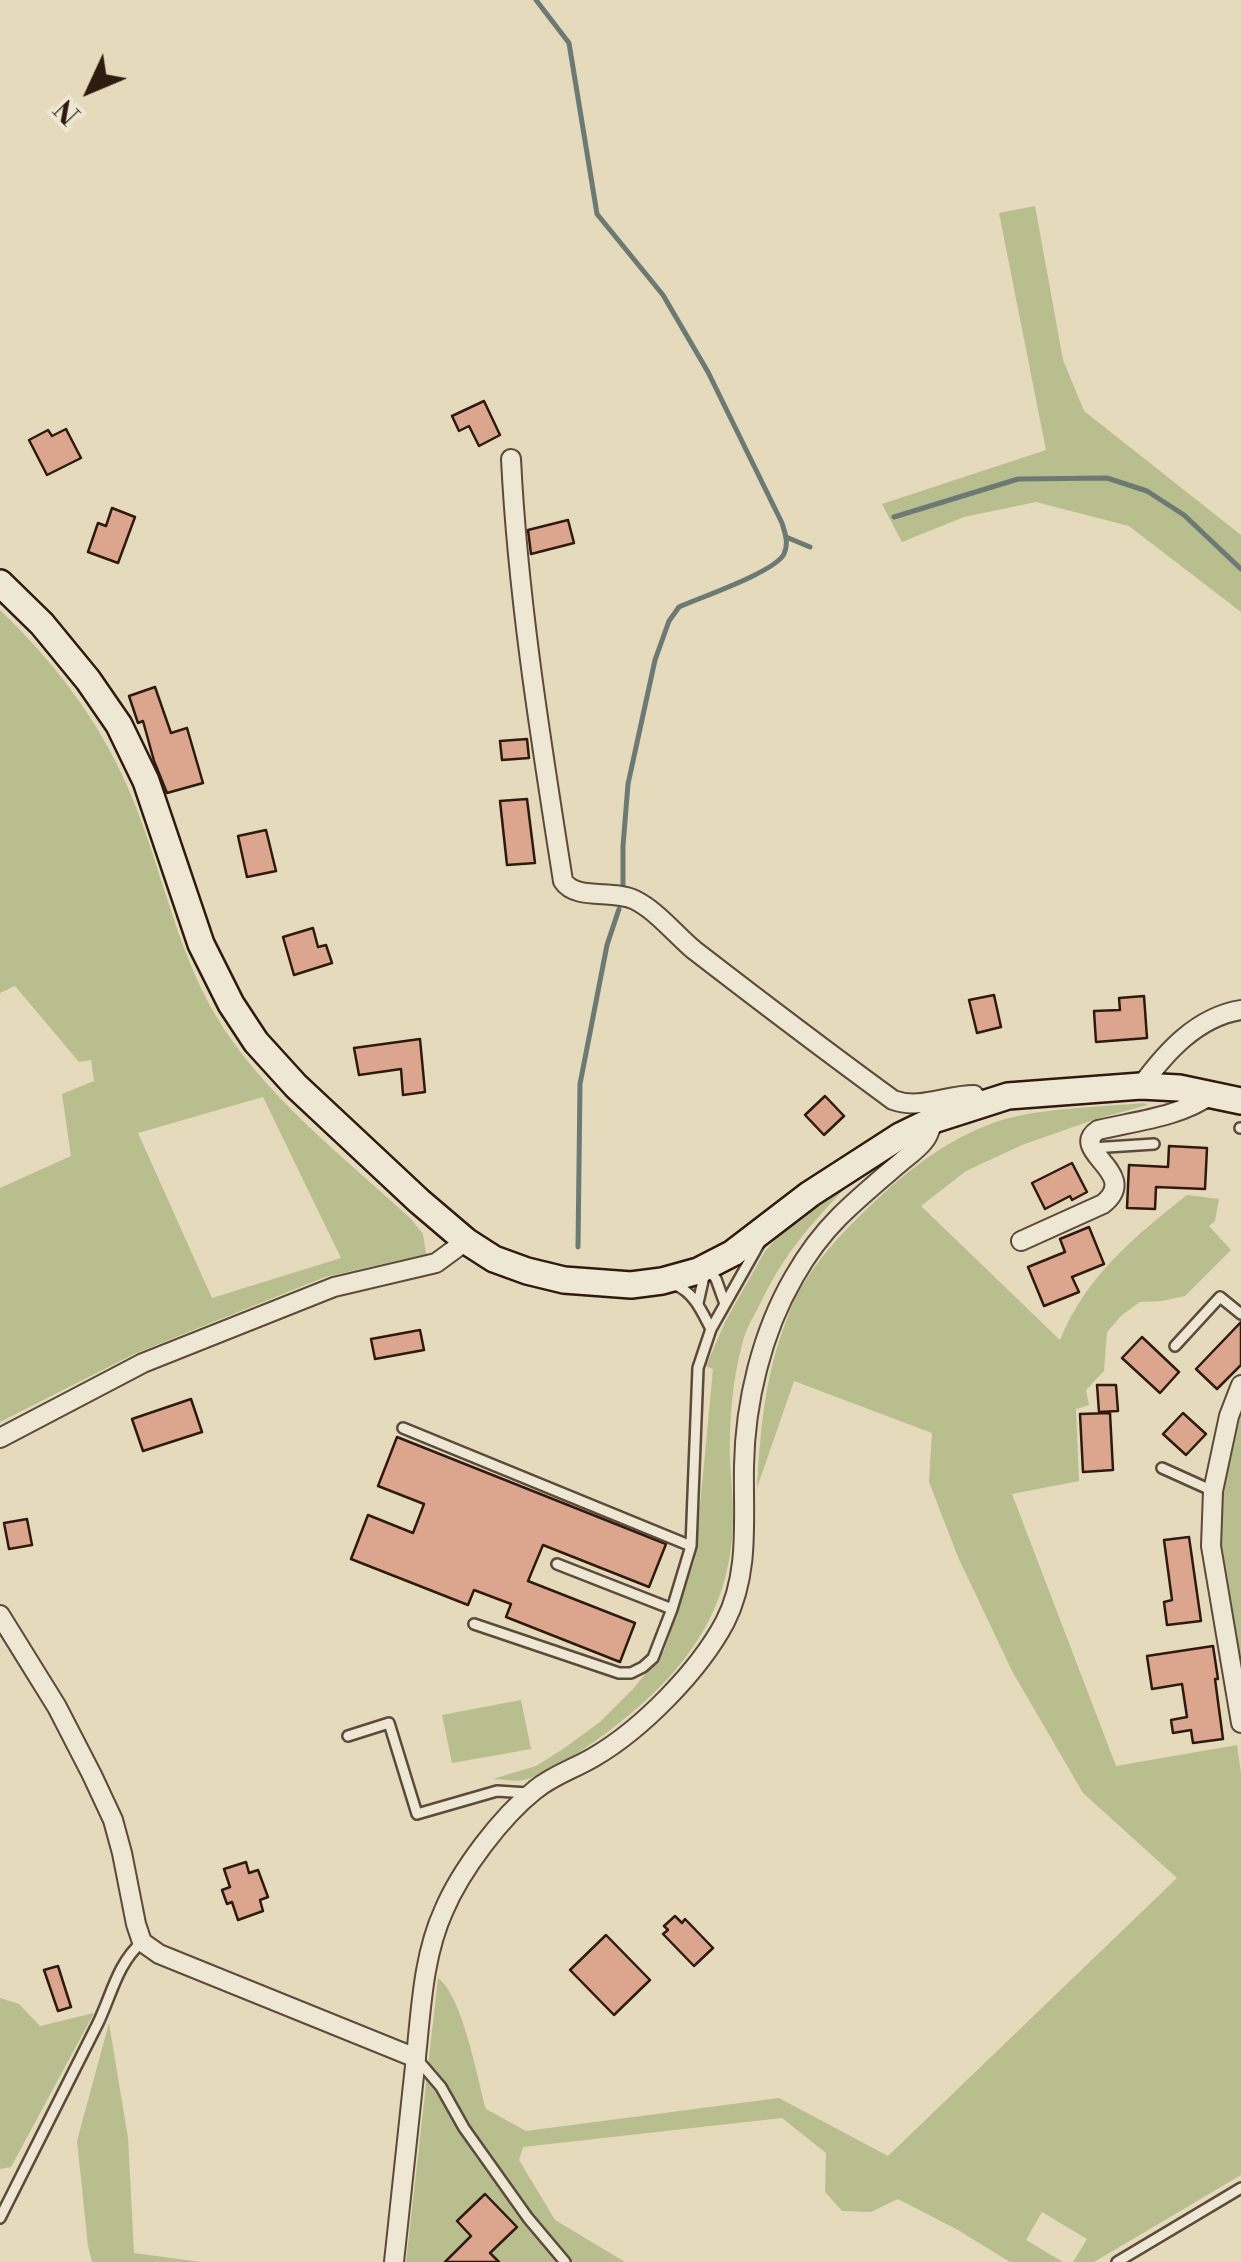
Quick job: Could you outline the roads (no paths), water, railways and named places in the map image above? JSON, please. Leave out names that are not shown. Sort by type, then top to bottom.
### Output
[{"type":"main road","points":[[0,583],[42,624],[119,724],[146,780],[201,944],[231,1004],[256,1042],[296,1086],[418,1201],[494,1259],[564,1280],[631,1285],[662,1281],[706,1267],[733,1253],[879,1147],[934,1120],[1008,1096],[1141,1086],[1179,1088],[1241,1101]]},
{"type":"street","points":[[511,459],[528,640],[563,881],[568,889],[612,893],[635,900],[892,1100],[919,1104],[974,1095],[982,1105]]},
{"type":"street","points":[[1141,1086],[1174,1045],[1201,1025],[1241,1010]]},
{"type":"street","points":[[1021,1241],[1110,1198],[1114,1190],[1111,1172],[1090,1148],[1091,1134],[1178,1111],[1212,1094]]},
{"type":"street","points":[[394,2262],[422,1999],[443,1911],[473,1859],[530,1794],[549,1779],[596,1756],[633,1728],[702,1659],[725,1622],[741,1576],[750,1405],[781,1300],[838,1218],[926,1140],[934,1120]]},
{"type":"street","points":[[7,1434],[143,1363],[334,1286],[436,1263],[466,1241]]},
{"type":"street","points":[[1240,1390],[1213,1491],[1211,1546],[1240,1719]]},
{"type":"street","points":[[0,1615],[57,1708],[113,1820],[142,1942],[159,1954],[416,2058]]},
{"type":"lane","points":[[1090,1148],[1154,1144]]},
{"type":"lane","points":[[474,1624],[619,1674],[631,1673],[652,1658],[691,1546],[698,1368],[712,1329],[771,1222]]},
{"type":"lane","points":[[706,1267],[716,1279],[725,1306]]},
{"type":"lane","points":[[698,1303],[706,1267]]},
{"type":"lane","points":[[662,1281],[681,1287],[698,1303],[712,1329]]},
{"type":"lane","points":[[1176,1346],[1220,1296],[1241,1314]]},
{"type":"lane","points":[[403,1428],[691,1546]]},
{"type":"lane","points":[[1162,1468],[1213,1491]]},
{"type":"lane","points":[[557,1564],[672,1608]]},
{"type":"lane","points":[[348,1736],[390,1724],[417,1814],[496,1791],[530,1794]]},
{"type":"lane","points":[[0,2218],[101,2017],[122,1965],[142,1942]]},
{"type":"lane","points":[[416,2058],[441,2087],[464,2128],[528,2218],[565,2262]]},
{"type":"lane","points":[[1118,2262],[1241,2188]]},
{"type":"waterway","points":[[536,0],[569,43],[597,214],[663,295],[708,372],[786,538],[784,554],[778,561],[753,576],[679,607],[669,621],[655,660],[628,784],[623,886]]},
{"type":"waterway","points":[[894,517],[1018,479],[1107,478],[1147,491],[1184,515],[1241,569]]},
{"type":"waterway","points":[[786,537],[810,547]]},
{"type":"waterway","points":[[578,1247],[580,1084],[607,945],[619,909]]}]
